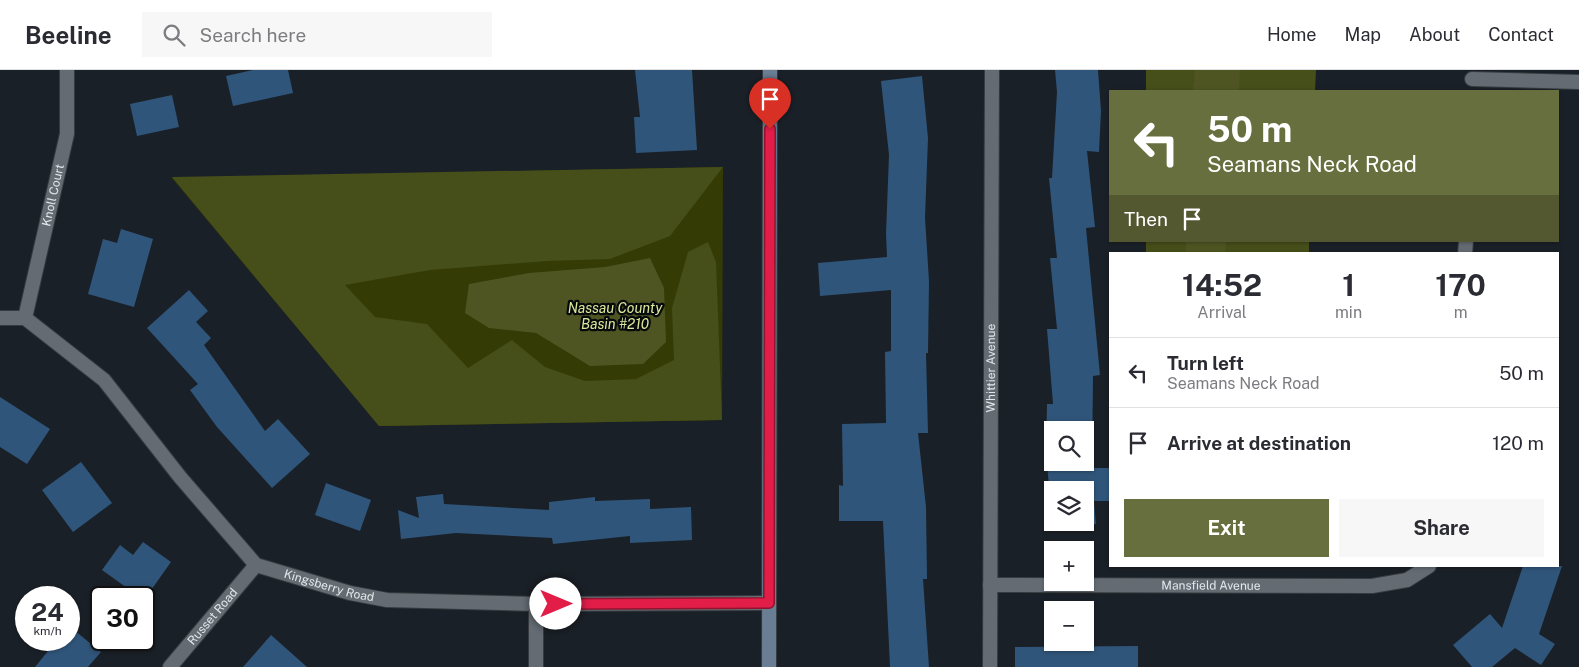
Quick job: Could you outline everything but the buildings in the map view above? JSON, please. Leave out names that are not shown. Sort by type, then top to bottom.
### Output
[{"type":"main road","points":[[769,667],[770,70]]},
{"type":"street","name":"Knoll Court","points":[[25,318],[67,134],[67,70]]},
{"type":"street","name":"Whittier Avenue","points":[[990,667],[992,70]]},
{"type":"street","points":[[1472,80],[1579,82]]},
{"type":"street","points":[[0,318],[25,318],[104,380],[180,477],[256,565]]},
{"type":"street","name":"Kingsberry Road","points":[[256,565],[350,593],[387,600],[536,604],[769,603]]},
{"type":"street","name":"Russet Road","points":[[170,667],[256,565]]},
{"type":"street","name":"Mansfield Avenue","points":[[990,584],[1372,586],[1407,580],[1427,567]]},
{"type":"street","points":[[536,604],[536,667]]},
{"type":"shaded area","points":[[1146,70],[1316,70],[1315,90],[1146,90]]},
{"type":"shaded area","points":[[723,167],[722,420],[379,426],[172,178]]},
{"type":"shaded area","points":[[723,167],[670,236],[610,259],[547,261],[430,270],[345,285],[375,317],[427,324],[468,368],[512,340],[545,367],[585,381],[636,379],[674,360],[672,308],[688,252],[708,242],[716,262],[722,420],[379,426],[172,177]]},
{"type":"shaded area","points":[[1146,242],[1309,242],[1309,252],[1146,252]]},
{"type":"water","points":[[1195,70],[1240,70],[1239,90],[1193,90]]},
{"type":"water","points":[[1186,242],[1226,242],[1225,252],[1186,252]]},
{"type":"water","name":"Nassau County Basin #210","points":[[650,258],[664,288],[666,342],[643,364],[590,366],[536,333],[489,328],[465,313],[469,284],[529,273],[605,267]]},
{"type":"route","points":[[556,604],[769,603],[770,129]]}]
